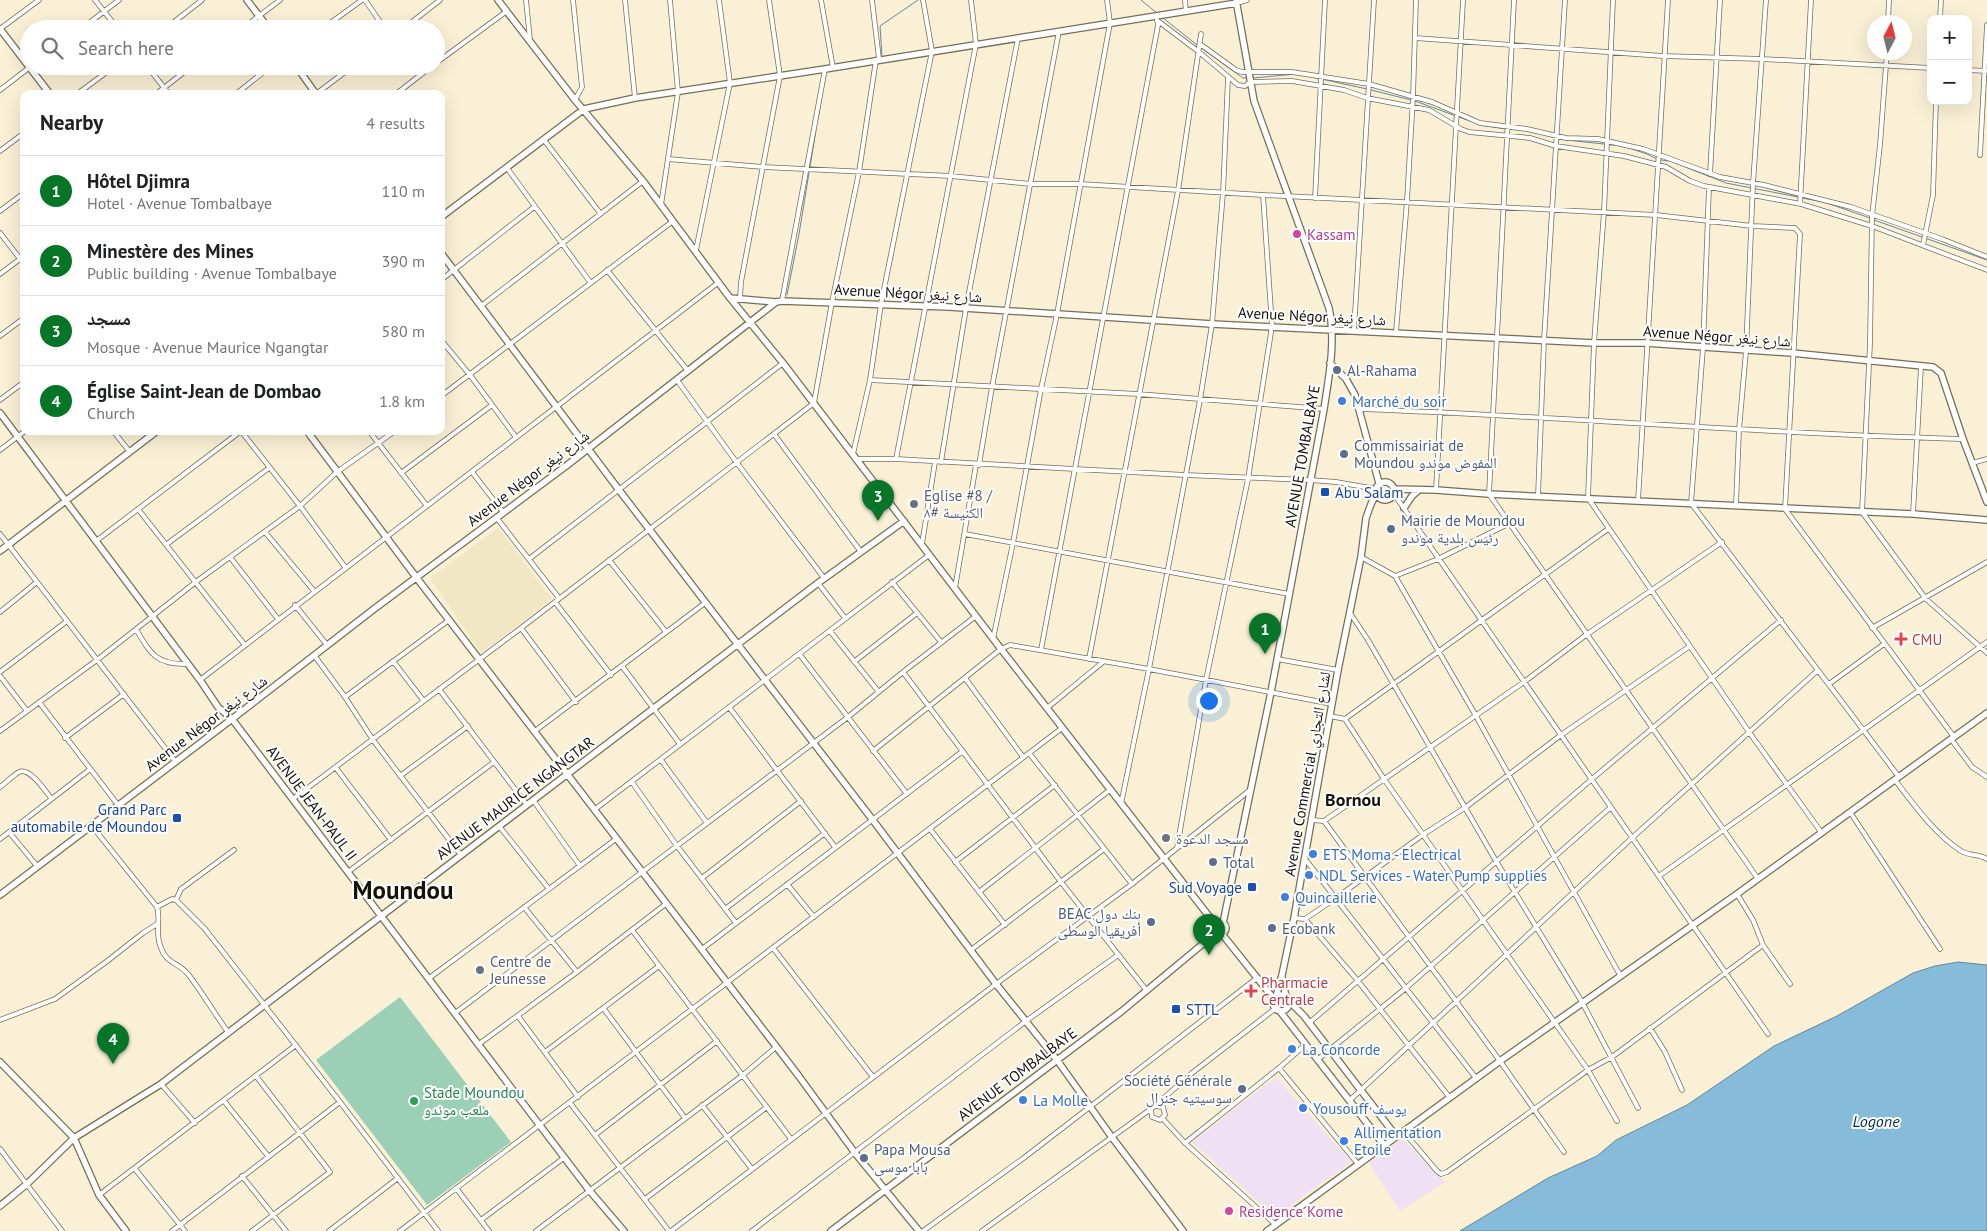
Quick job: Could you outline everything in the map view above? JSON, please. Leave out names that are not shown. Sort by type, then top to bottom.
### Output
[{"type":"street","points":[[95,0],[111,20]]},
{"type":"street","points":[[93,20],[119,0]]},
{"type":"street","points":[[176,20],[202,0]]},
{"type":"street","points":[[247,0],[263,20]]},
{"type":"street","points":[[253,20],[280,0]]},
{"type":"street","points":[[335,20],[363,0],[377,20]]},
{"type":"street","points":[[414,20],[440,0]]},
{"type":"street","points":[[498,0],[575,100],[661,204],[730,298],[814,403],[993,639],[1215,924],[1214,929],[1275,998]]},
{"type":"street","points":[[526,0],[530,40]]},
{"type":"street","points":[[573,0],[582,87],[575,100]]},
{"type":"street","points":[[625,0],[635,98]]},
{"type":"street","points":[[661,204],[678,92],[670,0]]},
{"type":"street","points":[[696,250],[730,83],[719,0]]},
{"type":"street","points":[[740,298],[740,282],[780,76],[769,0]]},
{"type":"street","points":[[822,0],[833,68]]},
{"type":"street","points":[[293,799],[373,740],[423,700],[522,628],[814,403],[832,302],[859,172],[878,60],[872,0]]},
{"type":"street","points":[[854,456],[870,380],[881,304],[932,51],[923,0]]},
{"type":"street","points":[[896,459],[976,44],[971,0]]},
{"type":"street","points":[[993,639],[1057,314],[1110,23],[1106,0]]},
{"type":"street","points":[[1185,0],[1186,12]]},
{"type":"street","points":[[445,214],[584,109],[635,98],[1110,23],[1156,18],[1247,0]]},
{"type":"street","points":[[1316,198],[1325,0]]},
{"type":"street","points":[[1354,330],[1374,0]]},
{"type":"street","points":[[1396,332],[1413,104],[1416,0]]},
{"type":"street","points":[[1436,490],[1463,0]]},
{"type":"street","points":[[1514,0],[1489,494],[1691,786],[1758,879]]},
{"type":"street","points":[[1538,496],[1540,418],[1551,210],[1565,0]]},
{"type":"street","points":[[1613,0],[1604,212],[1590,420],[1588,498],[1650,591],[1821,832]]},
{"type":"street","points":[[1638,501],[1646,343],[1656,215],[1663,56],[1668,0]]},
{"type":"street","points":[[1710,174],[1720,0]]},
{"type":"street","points":[[1736,505],[1766,0]]},
{"type":"street","points":[[1800,204],[1812,0]]},
{"type":"street","points":[[1888,15],[1889,0]]},
{"type":"street","points":[[1940,15],[1941,0]]},
{"type":"street","points":[[20,54],[0,29],[37,1]]},
{"type":"street","name":"AVENUE TOMBALBAYE","points":[[1223,924],[1271,692],[1324,409],[1332,329],[1329,308],[1259,117],[1248,73],[1236,1]]},
{"type":"street","points":[[445,56],[507,11]]},
{"type":"street","points":[[1156,18],[1238,85],[1245,86],[1250,82],[1292,81],[1321,81],[1369,85],[1432,102],[1480,123],[1566,138],[1607,140],[1659,160],[1666,167],[1690,181],[1709,187],[1800,204],[1872,224],[1987,270]]},
{"type":"street","points":[[1041,650],[1128,187],[1156,18]]},
{"type":"street","points":[[1980,155],[1986,71],[1987,24]]},
{"type":"street","points":[[955,588],[1059,31]]},
{"type":"street","points":[[1089,659],[1178,191],[1201,34]]},
{"type":"street","points":[[941,462],[966,308],[1018,38]]},
{"type":"street","points":[[1415,38],[1663,56],[1927,68]]},
{"type":"street","points":[[1200,43],[1236,70],[1248,73],[1292,72],[1344,90],[1413,104],[1429,110],[1469,132],[1530,138],[1556,145],[1659,160],[1710,174],[1829,200],[1926,234],[1987,258]]},
{"type":"street","points":[[1886,60],[1872,224],[1862,512],[1926,599],[1987,653]]},
{"type":"street","points":[[730,298],[779,301],[808,169],[825,69]]},
{"type":"street","points":[[1972,70],[1986,71]]},
{"type":"street","points":[[0,90],[20,75]]},
{"type":"street","points":[[36,75],[47,90]]},
{"type":"street","points":[[82,90],[103,75]]},
{"type":"street","points":[[155,75],[164,88]]},
{"type":"street","points":[[161,90],[181,75]]},
{"type":"street","points":[[241,90],[260,75]]},
{"type":"street","points":[[302,75],[313,90]]},
{"type":"street","points":[[321,90],[341,75]]},
{"type":"street","points":[[401,90],[421,75]]},
{"type":"street","points":[[1121,804],[1200,400],[1212,324],[1223,193],[1228,78]]},
{"type":"street","points":[[1923,245],[1933,195],[1936,105]]},
{"type":"street","points":[[0,151],[20,136]]},
{"type":"street","points":[[544,140],[600,213]]},
{"type":"street","points":[[668,159],[763,167],[951,176],[1031,184],[1080,184],[1288,197],[1407,201],[1656,215],[1752,226],[1795,228],[1800,234],[1784,509],[1919,690],[1972,768],[1987,777]]},
{"type":"street","points":[[507,168],[560,244],[590,282]]},
{"type":"street","points":[[481,306],[643,181]]},
{"type":"street","points":[[1709,187],[1703,348],[1691,503],[1863,730],[1926,819],[1956,847],[1964,852],[1987,859]]},
{"type":"street","points":[[1177,848],[1206,680],[1248,479],[1272,326],[1262,195]]},
{"type":"street","points":[[0,211],[20,196]]},
{"type":"street","points":[[445,277],[534,207]]},
{"type":"street","points":[[445,393],[673,220]]},
{"type":"street","points":[[0,233],[20,255]]},
{"type":"street","points":[[445,258],[705,603],[872,819],[996,984],[1057,1060],[1111,1136],[1183,1231]]},
{"type":"street","points":[[0,274],[20,259]]},
{"type":"street","points":[[607,270],[688,371]]},
{"type":"street","points":[[200,680],[244,644],[472,472],[515,436],[558,407],[718,282]]},
{"type":"street","name":"Avenue Négor شارع نيغر","points":[[0,895],[416,577],[588,449],[779,301],[966,308],[1212,324],[1594,343],[1646,343],[1933,367],[1941,373],[1963,439]]},
{"type":"street","points":[[0,336],[20,321]]},
{"type":"street","points":[[445,345],[515,436]]},
{"type":"street","points":[[529,559],[708,423],[783,363]]},
{"type":"street","points":[[1330,363],[1346,380],[1355,396],[1360,409],[1377,489],[1381,499],[1385,500],[1394,492],[1436,490],[1913,514],[1987,520]]},
{"type":"street","points":[[1913,514],[1921,366]]},
{"type":"street","points":[[677,380],[824,578]]},
{"type":"street","points":[[870,380],[911,384],[1138,394],[1324,409]]},
{"type":"street","points":[[0,400],[20,385]]},
{"type":"street","points":[[401,472],[492,405]]},
{"type":"street","points":[[1360,409],[1492,414],[1739,430],[1963,439],[1987,502]]},
{"type":"street","name":"AVENUE JEAN-PAUL II","points":[[0,413],[200,680],[218,707],[232,719],[380,917],[590,1190],[624,1231]]},
{"type":"street","points":[[0,450],[20,434]]},
{"type":"street","points":[[774,434],[861,552]]},
{"type":"street","points":[[116,435],[130,452]]},
{"type":"street","points":[[0,551],[152,435]]},
{"type":"street","points":[[96,541],[236,435]]},
{"type":"street","points":[[244,435],[345,567]]},
{"type":"street","points":[[310,435],[385,537],[667,903],[855,1153],[919,1231]]},
{"type":"street","points":[[372,435],[427,506]]},
{"type":"street","points":[[0,731],[97,660],[197,581],[300,506],[337,472],[390,435]]},
{"type":"street","points":[[854,456],[978,465],[1185,476],[1310,480],[1377,489],[1388,482],[1438,559],[1633,837],[1768,1034]]},
{"type":"street","points":[[1972,463],[1987,459]]},
{"type":"street","points":[[922,544],[936,462]]},
{"type":"street","points":[[167,544],[269,468]]},
{"type":"street","points":[[472,472],[504,512]]},
{"type":"street","name":"Avenue Commercial لشارع التجاري","points":[[1275,998],[1294,918],[1338,670],[1361,557],[1366,518],[1377,489]]},
{"type":"street","points":[[1404,508],[1412,496],[1419,490]]},
{"type":"street","points":[[138,510],[197,581],[244,644]]},
{"type":"street","points":[[496,517],[559,598]]},
{"type":"street","name":"AVENUE MAURICE NGANGTAR","points":[[0,1206],[27,1184],[74,1138],[161,1084],[568,775],[652,708],[738,645],[824,578],[904,521]]},
{"type":"street","points":[[1395,576],[1438,559],[1510,523]]},
{"type":"street","points":[[1345,719],[1608,529]]},
{"type":"street","points":[[266,532],[314,591]]},
{"type":"street","points":[[0,534],[174,761]]},
{"type":"street","points":[[965,534],[1289,594]]},
{"type":"street","points":[[1311,820],[1324,821],[1524,682],[1586,635],[1722,542]]},
{"type":"street","points":[[594,810],[929,555]]},
{"type":"street","points":[[1361,557],[1395,576],[1476,716],[1620,975]]},
{"type":"street","points":[[230,558],[278,619]]},
{"type":"street","points":[[610,560],[666,632]]},
{"type":"street","points":[[1872,628],[1926,599],[1987,562]]},
{"type":"street","points":[[0,612],[37,582]]},
{"type":"street","points":[[892,582],[941,642]]},
{"type":"street","points":[[818,583],[845,618]]},
{"type":"street","points":[[555,602],[611,675]]},
{"type":"street","points":[[535,731],[705,603]]},
{"type":"street","points":[[295,605],[327,646]]},
{"type":"street","points":[[855,661],[917,613]]},
{"type":"street","points":[[1350,613],[1431,746],[1496,861],[1582,1002],[1638,1108]]},
{"type":"street","points":[[455,1013],[641,871],[848,717],[878,691],[976,616]]},
{"type":"street","points":[[345,697],[449,620]]},
{"type":"street","points":[[1309,1023],[1712,676],[1781,620]]},
{"type":"street","points":[[27,711],[0,674],[68,621]]},
{"type":"street","points":[[522,628],[576,702]]},
{"type":"street","points":[[136,629],[145,646],[156,657],[170,664],[188,664]]},
{"type":"street","points":[[830,631],[878,691]]},
{"type":"street","points":[[1659,876],[1987,642]]},
{"type":"street","points":[[1828,684],[1884,644]]},
{"type":"street","points":[[873,751],[1001,649],[1010,645],[1102,662],[1149,668],[1332,704]]},
{"type":"street","points":[[1294,918],[1305,919],[1336,898],[1424,834],[1466,807],[1561,735],[1690,646]]},
{"type":"street","points":[[314,655],[345,697],[373,740],[461,855]]},
{"type":"street","points":[[800,655],[907,794]]},
{"type":"street","points":[[1277,659],[1338,670]]},
{"type":"street","points":[[393,661],[423,700]]},
{"type":"street","points":[[1047,708],[1102,662]]},
{"type":"street","points":[[622,666],[680,744]]},
{"type":"street","points":[[1349,1101],[1408,1044],[1456,1002],[1633,837],[1818,671]]},
{"type":"street","points":[[903,672],[1061,882],[1147,991]]},
{"type":"street","points":[[964,678],[1023,757]]},
{"type":"street","points":[[439,689],[527,805]]},
{"type":"street","points":[[65,738],[124,694]]},
{"type":"street","points":[[39,702],[118,806]]},
{"type":"street","points":[[729,707],[802,801],[835,848]]},
{"type":"street","points":[[1267,1231],[1476,1078],[1758,879],[1987,713]]},
{"type":"street","points":[[1330,716],[1345,719],[1384,779],[1588,1070],[1617,1121]]},
{"type":"street","points":[[400,776],[468,726]]},
{"type":"street","points":[[400,1231],[1062,728]]},
{"type":"street","points":[[702,949],[963,751]]},
{"type":"street","points":[[1029,753],[1132,884]]},
{"type":"street","points":[[661,760],[707,823]]},
{"type":"street","points":[[348,872],[494,762]]},
{"type":"street","points":[[336,768],[391,840]]},
{"type":"street","points":[[0,838],[89,770]]},
{"type":"street","points":[[0,787],[19,772],[24,771],[30,773],[51,798]]},
{"type":"street","points":[[632,782],[677,846],[736,922]]},
{"type":"street","points":[[955,862],[1055,785]]},
{"type":"street","points":[[979,892],[1111,789]]},
{"type":"street","points":[[570,1103],[670,1231],[996,984],[1164,860],[1250,789]]},
{"type":"street","points":[[533,800],[580,866]]},
{"type":"street","points":[[702,878],[802,801]]},
{"type":"street","points":[[1317,1060],[1406,988],[1611,807]]},
{"type":"street","points":[[1850,812],[1940,949]]},
{"type":"street","points":[[1324,821],[1500,1061],[1564,1152]]},
{"type":"street","points":[[91,825],[157,907],[160,916],[157,924],[160,944],[165,957],[169,962],[175,962],[188,974],[228,1032]]},
{"type":"street","points":[[499,826],[549,889]]},
{"type":"street","points":[[930,829],[1005,925]]},
{"type":"street","points":[[9,832],[37,866]]},
{"type":"street","points":[[726,908],[825,834]]},
{"type":"street","points":[[428,979],[616,839]]},
{"type":"street","points":[[176,900],[181,889],[234,850]]},
{"type":"street","points":[[971,950],[1104,850]]},
{"type":"street","points":[[1304,858],[1476,1078]]},
{"type":"street","points":[[788,884],[814,917]]},
{"type":"street","points":[[1737,894],[1753,920],[1763,945],[1790,984]]},
{"type":"street","points":[[157,907],[172,899],[176,900],[205,929],[438,1231]]},
{"type":"street","points":[[479,1044],[667,903]]},
{"type":"street","points":[[524,907],[577,972]]},
{"type":"street","points":[[1305,919],[1358,981],[1450,1098]]},
{"type":"street","points":[[1215,924],[1219,922],[1226,929],[1219,933]]},
{"type":"street","points":[[0,1020],[55,1000],[143,932],[157,924]]},
{"type":"street","points":[[632,930],[791,1139]]},
{"type":"street","name":"AVENUE TOMBALBAYE","points":[[831,1231],[1147,991],[1219,933]]},
{"type":"street","points":[[1403,1131],[1437,1172],[1441,1174],[1588,1070],[1612,1056],[1763,945]]},
{"type":"street","points":[[773,948],[873,1077]]},
{"type":"street","points":[[752,1231],[1026,1021],[1118,955]]},
{"type":"street","points":[[545,1052],[659,966]]},
{"type":"street","points":[[982,1231],[1111,1136],[1151,1110],[1192,1073],[1277,1009],[1285,1009],[1287,998],[1282,975]]},
{"type":"street","points":[[923,1231],[1025,1157],[1257,978]]},
{"type":"street","points":[[1384,1145],[1273,1004],[1275,998],[1282,995],[1287,998],[1309,1023],[1396,1136]]},
{"type":"street","points":[[604,1009],[686,1118]]},
{"type":"street","points":[[518,1016],[578,1097]]},
{"type":"street","points":[[1650,1028],[1665,1052],[1682,1090]]},
{"type":"street","points":[[595,1135],[716,1041]]},
{"type":"street","points":[[98,1195],[135,1169],[296,1045]]},
{"type":"street","points":[[1185,1143],[1306,1045]]},
{"type":"street","points":[[536,1231],[743,1075],[776,1047]]},
{"type":"street","points":[[0,1062],[74,1138],[98,1195],[126,1231]]},
{"type":"street","points":[[1279,1068],[1358,1164]]},
{"type":"street","points":[[252,1231],[330,1172],[256,1076]]},
{"type":"street","points":[[161,1084],[194,1123]]},
{"type":"street","points":[[224,1101],[268,1156]]},
{"type":"street","points":[[172,1231],[340,1102]]},
{"type":"street","points":[[702,1105],[752,1169]]},
{"type":"street","points":[[1156,1105],[1161,1106],[1165,1110],[1162,1119]]},
{"type":"street","points":[[645,1199],[767,1107]]},
{"type":"street","points":[[1151,1110],[1154,1119],[1162,1119],[1185,1143],[1276,1225]]},
{"type":"street","points":[[0,1149],[62,1231]]},
{"type":"street","points":[[481,1220],[565,1157]]},
{"type":"street","points":[[135,1169],[185,1231]]},
{"type":"street","points":[[242,1176],[286,1231]]},
{"type":"street","points":[[329,1231],[398,1178]]},
{"type":"street","points":[[456,1188],[489,1231]]},
{"type":"shaded area","points":[[498,528],[552,599],[481,653],[430,578]]},
{"type":"shaded area","points":[[1276,1077],[1351,1162],[1275,1217],[1192,1142]]},
{"type":"shaded area","points":[[1402,1139],[1445,1182],[1400,1211],[1369,1163]]},
{"type":"green space","name":"Stade Moundou ملعب موندو","points":[[400,997],[511,1142],[427,1205],[316,1060]]},
{"type":"water","name":"Logone","points":[[1958,962],[1987,965],[1987,1231],[1460,1231],[1548,1178],[1597,1156],[1616,1140],[1687,1105],[1774,1046],[1837,1016],[1913,973],[1935,966]]},
{"type":"waterway","points":[[882,57],[880,26],[918,0]]},
{"type":"waterway","points":[[1141,0],[1158,14]]},
{"type":"waterway","points":[[1163,18],[1197,45]]},
{"type":"waterway","points":[[1200,47],[1243,78],[1246,78]]},
{"type":"waterway","points":[[1253,78],[1296,74]]},
{"type":"waterway","points":[[1312,77],[1367,89]]},
{"type":"waterway","points":[[1371,90],[1411,100]]},
{"type":"waterway","points":[[818,119],[821,101]]},
{"type":"waterway","points":[[1415,101],[1467,120]]},
{"type":"waterway","points":[[1480,125],[1506,129]]},
{"type":"waterway","points":[[787,295],[816,130]]},
{"type":"waterway","points":[[1566,140],[1604,144]]},
{"type":"waterway","points":[[1608,145],[1619,145]]},
{"type":"waterway","points":[[1623,146],[1657,159]]},
{"type":"waterway","points":[[1661,160],[1670,161],[1726,183],[1798,197]]},
{"type":"waterway","points":[[1802,198],[1818,201]]},
{"type":"waterway","points":[[1824,202],[1870,218]]},
{"type":"waterway","points":[[1874,220],[1987,260]]},
{"type":"place","name":"Kassam","points":[[1297,234]]},
{"type":"place","name":"Al-Rahama","points":[[1337,370]]},
{"type":"place","name":"Marché du soir","points":[[1342,401]]},
{"type":"place","name":"Commissairiat de Moundou المفوض موندو","points":[[1344,454]]},
{"type":"place","name":"Abu Salam","points":[[1325,492]]},
{"type":"place","name":"Eglise #8 / الكنيسة #٨","points":[[914,504]]},
{"type":"place","name":"مسجد","points":[[878,521]]},
{"type":"place","name":"Mairie de Moundou رئيس بلدية موندو","points":[[1391,529]]},
{"type":"place","name":"CMU","points":[[1901,639]]},
{"type":"place","name":"Hôtel Djimra","points":[[1265,654]]},
{"type":"place","name":"Grand Parc automabile de Moundou","points":[[177,818]]},
{"type":"place","name":"مسجد الدعوة","points":[[1166,838]]},
{"type":"place","name":"ETS Moma - Electrical","points":[[1313,854]]},
{"type":"place","name":"Total","points":[[1213,862]]},
{"type":"place","name":"NDL Services - Water Pump supplies","points":[[1309,875]]},
{"type":"place","name":"Sud Voyage","points":[[1252,887]]},
{"type":"place","name":"Quincaillerie","points":[[1285,897]]},
{"type":"place","name":"BEAC بنك دول أفريقيا الوسطى","points":[[1151,922]]},
{"type":"place","name":"Ecobank","points":[[1272,928]]},
{"type":"place","name":"Minestère des Mines","points":[[1209,955]]},
{"type":"place","name":"Centre de Jeunesse","points":[[480,970]]},
{"type":"place","name":"Pharmacie Centrale","points":[[1251,991]]},
{"type":"place","name":"STTL","points":[[1176,1009]]},
{"type":"place","name":"La Concorde","points":[[1292,1049]]},
{"type":"place","name":"Église Saint-Jean de Dombao","points":[[113,1064]]},
{"type":"place","name":"Société Générale سوسيتيه جنرال","points":[[1242,1089]]},
{"type":"place","name":"La Molle","points":[[1023,1100]]},
{"type":"place","name":"Stade Moundou ملعب موندو","points":[[414,1101]]},
{"type":"place","name":"Yousouff يوسف","points":[[1303,1108]]},
{"type":"place","name":"Allimentation Etoile","points":[[1344,1141]]},
{"type":"place","name":"Papa Mousa بابا موسى","points":[[864,1158]]},
{"type":"place","name":"Residence Kome","points":[[1229,1211]]},
{"type":"district","name":"Bornou","points":[[1353,799]]},
{"type":"district","name":"Moundou","points":[[403,890]]}]
